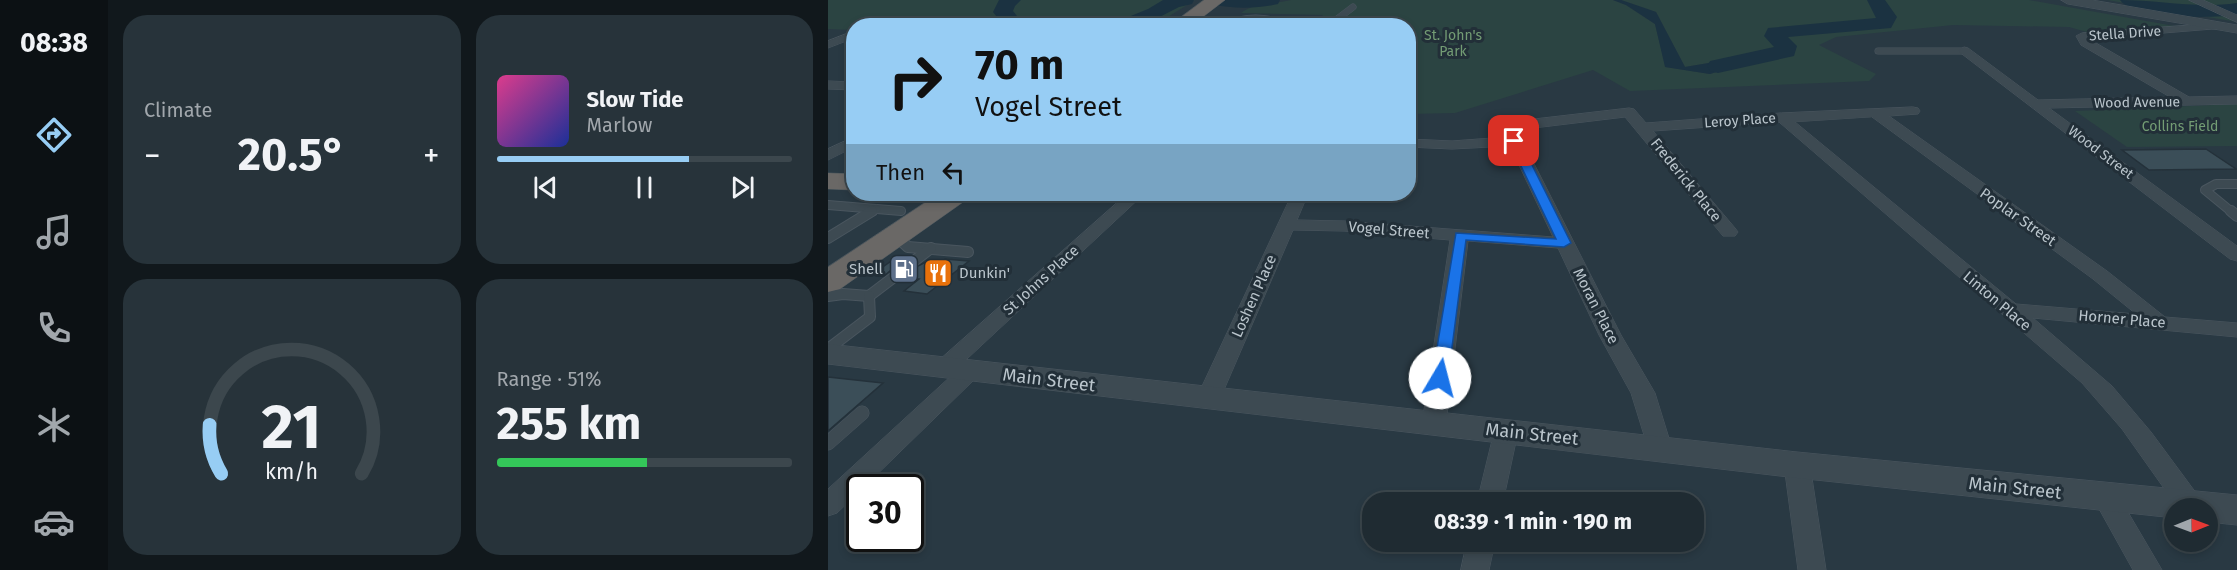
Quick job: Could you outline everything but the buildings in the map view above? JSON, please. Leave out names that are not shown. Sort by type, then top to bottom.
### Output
[{"type":"highway","points":[[1206,18],[1220,2]]},
{"type":"highway","points":[[1192,18],[1220,2]]},
{"type":"highway","points":[[828,181],[846,182]]},
{"type":"highway","points":[[828,282],[897,226],[920,201]]},
{"type":"highway","points":[[828,259],[943,201]]},
{"type":"street","points":[[2068,0],[2228,20]]},
{"type":"street","points":[[2194,0],[2210,7],[2237,29]]},
{"type":"street","name":"Stella Drive","points":[[2186,101],[2085,43],[2082,36],[2228,20]]},
{"type":"street","points":[[828,45],[846,37]]},
{"type":"street","name":"Wood Street","points":[[1964,51],[2237,255]]},
{"type":"street","points":[[828,85],[846,86]]},
{"type":"street","name":"Wood Avenue","points":[[2036,104],[2237,100]]},
{"type":"street","name":"Leroy Place","points":[[1643,128],[1781,117],[1913,111]]},
{"type":"street","points":[[1416,143],[1452,145],[1514,141],[1509,128],[1512,126],[1629,112],[1643,128]]},
{"type":"street","name":"Poplar Street","points":[[1874,112],[2100,275],[2160,322]]},
{"type":"street","name":"Linton Place","points":[[1781,117],[2006,309],[2090,377],[2110,397],[2185,498]]},
{"type":"street","name":"Frederick Place","points":[[1643,128],[1729,232]]},
{"type":"street","name":"Moran Place","points":[[1514,141],[1610,334],[1642,393],[1660,448]]},
{"type":"street","points":[[828,155],[846,145]]},
{"type":"street","name":"St Johns Place","points":[[830,501],[958,368],[1129,201]]},
{"type":"street","name":"Loshen Place","points":[[1208,399],[1297,201]]},
{"type":"street","name":"Vogel Street","points":[[1286,225],[1344,226],[1564,243]]},
{"type":"street","points":[[1434,423],[1460,236]]},
{"type":"street","name":"Horner Place","points":[[2006,309],[2237,330]]},
{"type":"street","name":"Main Street","points":[[828,354],[1797,465],[2164,503]]},
{"type":"street","points":[[1492,492],[1506,432]]},
{"type":"street","points":[[1797,465],[1812,570]]},
{"type":"street","points":[[2106,498],[2148,570]]},
{"type":"street","name":"Main Street","points":[[2218,508],[2237,510]]},
{"type":"street","points":[[1474,570],[1478,552]]},
{"type":"lane","points":[[1339,18],[1353,7]]},
{"type":"lane","points":[[1878,51],[1964,51]]},
{"type":"lane","points":[[2237,184],[2216,184],[2205,190],[2237,216]]},
{"type":"lane","points":[[828,205],[897,226],[931,248],[968,252]]},
{"type":"lane","points":[[828,238],[897,226]]},
{"type":"lane","points":[[914,261],[931,248]]},
{"type":"lane","points":[[828,296],[843,294],[869,296],[894,277]]},
{"type":"lane","points":[[828,349],[870,317],[869,296]]},
{"type":"lane","points":[[828,443],[862,413]]},
{"type":"green space","points":[[828,0],[1195,0],[1166,18],[846,18],[846,30],[828,29]]},
{"type":"green space","name":"St. John's Park","points":[[1291,0],[1613,0],[1626,5],[1655,24],[1666,67],[1710,74],[1775,52],[1685,67],[1656,12],[1621,0],[2029,0],[2191,29],[2094,34],[2069,27],[1953,25],[1836,37],[1819,45],[1876,74],[1869,81],[1630,91],[1593,70],[1455,113],[1416,114],[1416,18],[1320,18],[1323,15],[1241,13],[1258,6]]},
{"type":"green space","points":[[2107,0],[2237,0],[2237,22]]},
{"type":"green space","name":"Collins Field","points":[[2237,104],[2237,146],[2127,147],[2075,111]]},
{"type":"water","points":[[1613,0],[1621,0],[1656,12],[1685,67],[1780,51],[1710,74],[1665,67],[1655,24],[1626,5]]},
{"type":"waterway","points":[[1008,18],[1003,12],[1006,3],[1012,0]]},
{"type":"waterway","points":[[1143,18],[1173,2],[1185,0]]},
{"type":"waterway","points":[[1218,0],[1255,2],[1271,0]]},
{"type":"waterway","points":[[1718,66],[1786,51],[1786,46],[1774,36],[1775,32],[1884,24],[1887,17],[1876,0]]},
{"type":"waterway","points":[[2129,0],[2182,12],[2237,9]]},
{"type":"place","name":"Shell","points":[[904,269]]},
{"type":"place","name":"Dunkin'","points":[[938,273]]},
{"type":"route","points":[[1440,378],[1460,236],[1564,243],[1514,141]]}]
